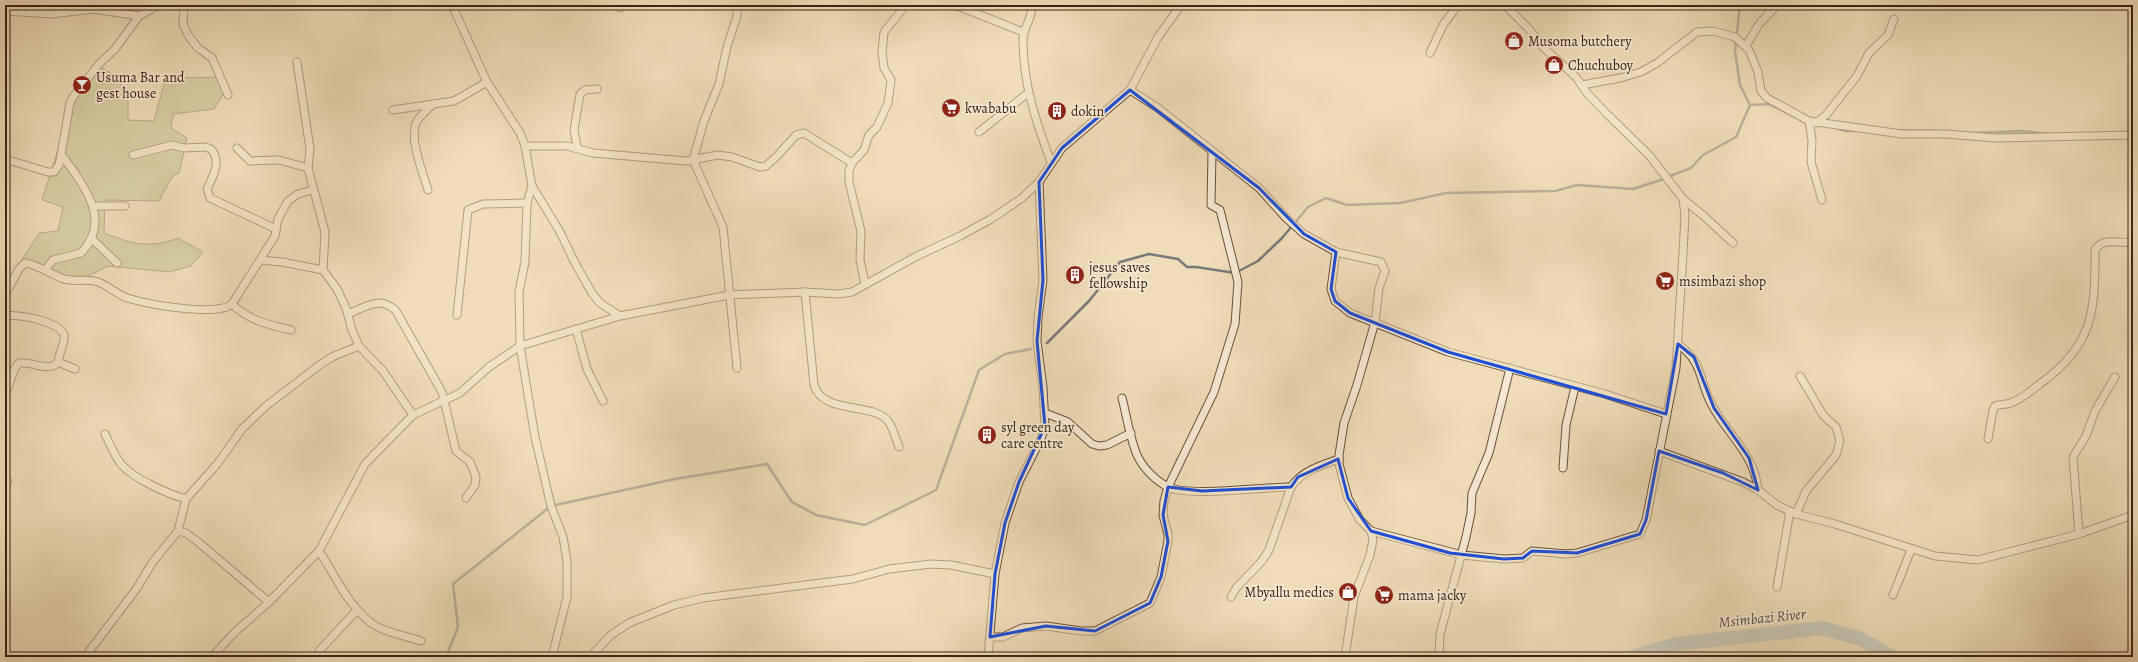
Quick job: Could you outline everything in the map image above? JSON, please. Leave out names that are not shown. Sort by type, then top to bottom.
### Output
[{"type":"street","points":[[5,160],[48,172],[54,172],[59,165],[70,103],[73,97],[99,64],[115,49],[139,16],[159,5]]},
{"type":"street","points":[[184,5],[183,24],[188,35],[198,48],[212,58],[228,95]]},
{"type":"street","points":[[452,5],[487,82],[520,133],[525,146],[532,186],[559,230],[575,263],[592,292],[600,303],[620,316]]},
{"type":"street","points":[[737,368],[723,227],[693,160],[704,121],[719,84],[727,47],[737,16],[738,5]]},
{"type":"street","points":[[866,284],[860,260],[861,231],[849,182],[849,171],[852,163],[864,150],[868,135],[877,127],[888,103],[891,80],[884,68],[882,52],[884,32],[906,5]]},
{"type":"street","points":[[955,5],[1023,32]]},
{"type":"street","points":[[1032,5],[1032,14],[1023,32],[1023,59],[1028,93],[1051,162]]},
{"type":"street","points":[[212,657],[235,632],[269,602],[319,551],[366,464],[413,415],[444,402],[460,393],[489,367],[520,346],[620,316],[729,295],[805,292],[844,294],[866,284],[915,256],[960,236],[991,219],[1022,198],[1039,182],[1051,162],[1062,148],[1130,90],[1158,37],[1181,5]]},
{"type":"street","points":[[1430,53],[1443,25],[1458,5]]},
{"type":"street","points":[[1505,5],[1530,29],[1543,47],[1582,85],[1587,93],[1606,113],[1649,155],[1683,199],[1705,217],[1732,243]]},
{"type":"street","points":[[1746,46],[1759,24],[1777,5]]},
{"type":"street","points":[[5,11],[51,14],[94,10],[139,16]]},
{"type":"street","points":[[1816,123],[1826,115],[1857,76],[1869,52],[1888,35],[1894,19]]},
{"type":"street","points":[[1582,85],[1620,78],[1641,72],[1657,63],[1697,32],[1713,31],[1735,37],[1746,46],[1753,55],[1758,72],[1759,85],[1767,98],[1808,121],[1816,123],[1902,134],[1946,134],[1996,138],[2133,135]]},
{"type":"street","points":[[297,62],[309,139],[310,156],[308,168],[312,190],[325,232],[323,270],[337,289],[348,314],[352,330],[359,346],[383,371],[413,415]]},
{"type":"street","points":[[393,110],[454,101],[487,82]]},
{"type":"street","points":[[577,147],[574,130],[580,94],[585,90],[597,89]]},
{"type":"street","points":[[1130,90],[1158,108],[1212,153],[1259,188],[1286,218],[1304,234],[1336,252],[1381,262],[1385,271],[1379,288],[1375,322],[1357,385],[1344,423],[1339,459],[1348,498],[1360,520],[1371,531],[1373,537],[1373,547],[1354,597],[1346,657]]},
{"type":"street","points":[[979,132],[1028,93]]},
{"type":"street","points":[[428,190],[414,139],[417,122],[432,105]]},
{"type":"street","points":[[1808,121],[1812,140],[1811,162],[1822,200]]},
{"type":"street","points":[[525,146],[577,147],[593,152],[686,161],[718,155],[732,157],[760,167],[766,166],[778,156],[796,135],[804,133],[852,163]]},
{"type":"street","points":[[133,155],[172,145],[184,148],[205,147],[212,149],[217,160],[217,166],[206,189],[207,194],[216,202],[276,230]]},
{"type":"street","points":[[237,148],[250,161],[279,160],[308,168]]},
{"type":"street","points":[[990,637],[1003,637],[1022,628],[1040,626],[1094,631],[1150,603],[1161,578],[1168,541],[1168,534],[1163,515],[1164,501],[1168,487],[1220,378],[1235,324],[1238,282],[1220,210],[1211,205],[1212,153]]},
{"type":"street","points":[[44,270],[52,260],[82,253],[91,238],[96,212],[86,188],[61,155]]},
{"type":"street","points":[[988,657],[995,574],[1005,523],[1019,482],[1041,439],[1045,426],[1037,341],[1038,317],[1043,280],[1039,182]]},
{"type":"street","points":[[532,186],[527,203],[525,262],[519,292],[520,346],[536,437],[551,506],[563,537],[567,561],[567,597],[552,657]]},
{"type":"street","points":[[5,295],[19,269],[25,263],[34,264],[65,279],[96,281],[127,298],[182,308],[221,310],[232,304],[261,260],[270,241],[275,236],[281,212],[288,201],[298,194],[312,190]]},
{"type":"street","points":[[1371,531],[1462,555],[1504,559],[1523,558],[1532,552],[1566,554],[1577,553],[1640,534],[1646,520],[1674,380],[1678,344],[1685,221],[1683,199]]},
{"type":"street","points":[[457,315],[468,210],[483,204],[527,203]]},
{"type":"street","points":[[94,206],[125,206]]},
{"type":"street","points":[[91,238],[117,263]]},
{"type":"street","points":[[1988,439],[1995,406],[2014,402],[2066,364],[2078,350],[2087,329],[2092,306],[2095,250],[2097,245],[2104,242],[2133,243]]},
{"type":"street","points":[[1336,252],[1331,284],[1334,300],[1350,313],[1448,352],[1510,368],[1666,414]]},
{"type":"street","points":[[261,260],[282,262],[323,270]]},
{"type":"street","points":[[805,292],[816,393],[823,398],[845,407],[881,415],[888,422],[899,447]]},
{"type":"street","points":[[348,314],[382,302],[389,304],[396,311],[442,392],[456,451],[470,462],[476,477],[475,485],[466,498]]},
{"type":"street","points":[[232,304],[242,314],[254,320],[291,330]]},
{"type":"street","points":[[5,316],[18,316],[38,320],[60,328],[63,332],[64,340],[58,362],[54,367],[49,368],[36,364],[19,363],[15,368],[7,386],[5,395]]},
{"type":"street","points":[[576,329],[587,369],[603,401]]},
{"type":"street","points":[[1678,344],[1694,357],[1714,408],[1749,458],[1756,474],[1758,490]]},
{"type":"street","points":[[85,657],[137,588],[152,563],[178,531],[186,499],[218,463],[242,429],[266,406],[321,364],[334,356],[359,346]]},
{"type":"street","points":[[58,362],[75,369]]},
{"type":"street","points":[[1439,657],[1440,634],[1448,609],[1452,585],[1462,555],[1471,513],[1472,493],[1489,453],[1510,368]]},
{"type":"street","points":[[1777,587],[1793,513],[1806,491],[1836,454],[1840,441],[1836,428],[1823,415],[1800,376]]},
{"type":"street","points":[[2079,534],[2072,457],[2086,436],[2095,411],[2115,377]]},
{"type":"street","points":[[1562,468],[1566,425],[1575,387]]},
{"type":"street","points":[[1122,398],[1137,455],[1144,468],[1168,487],[1183,491],[1202,491],[1291,487]]},
{"type":"street","points":[[1045,414],[1068,422],[1092,444],[1099,446],[1107,445],[1131,433]]},
{"type":"street","points":[[105,434],[114,455],[122,466],[136,476],[158,488],[186,499]]},
{"type":"street","points":[[1659,451],[1723,473],[1758,490],[1777,505],[1793,513],[1835,524],[1911,550],[1935,556],[1971,560],[2023,550],[2079,534],[2133,515]]},
{"type":"street","points":[[1231,597],[1237,587],[1262,561],[1269,550],[1291,487],[1298,477],[1339,459]]},
{"type":"street","points":[[178,531],[186,533],[198,542],[269,602]]},
{"type":"street","points":[[1893,595],[1911,550]]},
{"type":"street","points":[[319,551],[357,610],[375,626],[421,641]]},
{"type":"street","points":[[590,657],[611,634],[629,623],[674,606],[703,598],[853,579],[890,569],[930,564],[951,565],[995,574]]},
{"type":"street","points":[[319,651],[357,610]]},
{"type":"highlighted area","points":[[1130,90],[1259,188],[1304,234],[1336,252],[1331,289],[1335,301],[1350,313],[1448,352],[1666,414],[1678,344],[1694,357],[1714,408],[1749,458],[1758,490],[1723,473],[1659,451],[1646,520],[1640,534],[1577,553],[1532,551],[1523,558],[1504,559],[1450,553],[1371,531],[1348,498],[1338,459],[1298,477],[1291,487],[1202,491],[1168,487],[1163,515],[1168,541],[1161,577],[1150,603],[1095,631],[1046,626],[990,637],[995,574],[1005,523],[1019,482],[1045,426],[1037,341],[1043,280],[1039,182],[1062,148]]},
{"type":"green space","points":[[96,65],[111,73],[128,93],[128,120],[154,121],[164,84],[182,78],[218,77],[223,94],[214,109],[173,114],[171,128],[187,138],[179,173],[172,177],[159,201],[105,200],[104,233],[141,244],[158,243],[178,238],[203,252],[191,266],[169,272],[108,266],[84,278],[56,277],[20,263],[39,233],[58,231],[63,207],[42,200],[57,153],[71,94]]},
{"type":"waterway","points":[[1670,176],[1691,168],[1703,155],[1736,137],[1750,105],[1740,85],[1735,51],[1740,5]]},
{"type":"waterway","points":[[1750,105],[1769,104],[1794,116]]},
{"type":"waterway","points":[[1835,128],[1845,131],[1861,131]]},
{"type":"waterway","points":[[1900,130],[1937,131]]},
{"type":"waterway","points":[[1974,133],[2022,131],[2049,134]]},
{"type":"waterway","points":[[1047,343],[1089,301],[1120,262],[1149,254],[1178,259],[1187,267],[1235,273],[1258,261],[1282,238],[1308,207],[1326,198],[1347,205],[1400,203],[1446,193],[1555,191],[1577,185],[1633,189],[1664,179]]},
{"type":"waterway","points":[[446,657],[458,627],[453,584],[551,506],[675,479],[767,464],[792,502],[816,515],[865,525],[936,490],[979,370],[1005,354],[1031,349]]},
{"type":"waterway","name":"Msimbazi River","points":[[1631,657],[1676,644],[1822,628],[1861,639],[1892,657]]},
{"type":"place","name":"Musoma butchery","points":[[1514,41]]},
{"type":"place","name":"Chuchuboy","points":[[1554,65]]},
{"type":"place","name":"Usuma Bar and gest house","points":[[82,85]]},
{"type":"place","name":"kwababu","points":[[951,108]]},
{"type":"place","name":"dokin","points":[[1057,111]]},
{"type":"place","name":"jesus saves fellowship","points":[[1075,275]]},
{"type":"place","name":"msimbazi shop","points":[[1665,281]]},
{"type":"place","name":"syl green day care centre","points":[[987,435]]},
{"type":"place","name":"Mbyallu medics","points":[[1348,592]]},
{"type":"place","name":"mama jacky","points":[[1384,595]]}]
